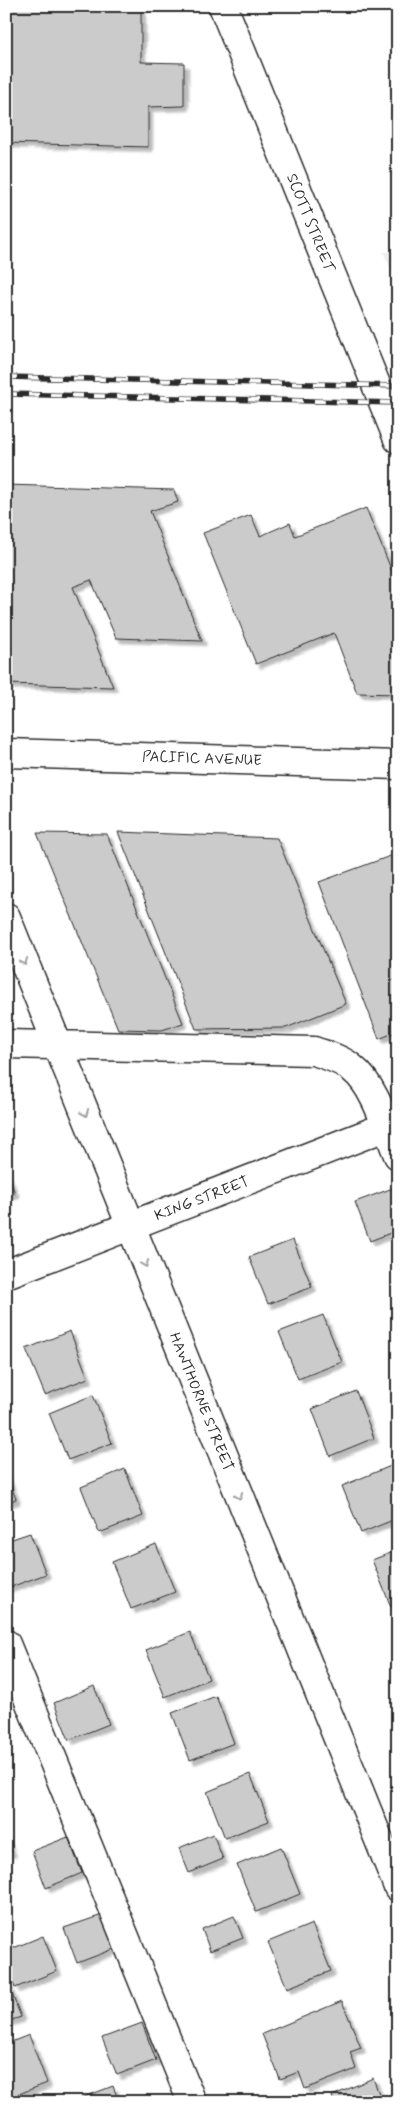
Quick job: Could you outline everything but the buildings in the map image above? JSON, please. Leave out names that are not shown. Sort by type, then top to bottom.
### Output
[{"type":"street","name":"SCOTT STREET","points":[[223,6],[398,439]]},
{"type":"street","name":"PACIFIC AVENUE","points":[[6,753],[398,764]]},
{"type":"street","name":"HAWTHORNE STREET","points":[[6,917],[398,1888]]},
{"type":"street","points":[[6,1044],[314,1051],[342,1061],[354,1069],[367,1083],[392,1125],[398,1155]]},
{"type":"street","name":"KING STREET","points":[[6,1274],[392,1125]]},
{"type":"street","points":[[6,1644],[192,2102]]},
{"type":"shaded area","points":[[383,252],[398,252],[398,283]]},
{"type":"railway","points":[[6,377],[398,386]]},
{"type":"railway","points":[[6,394],[398,403]]}]
